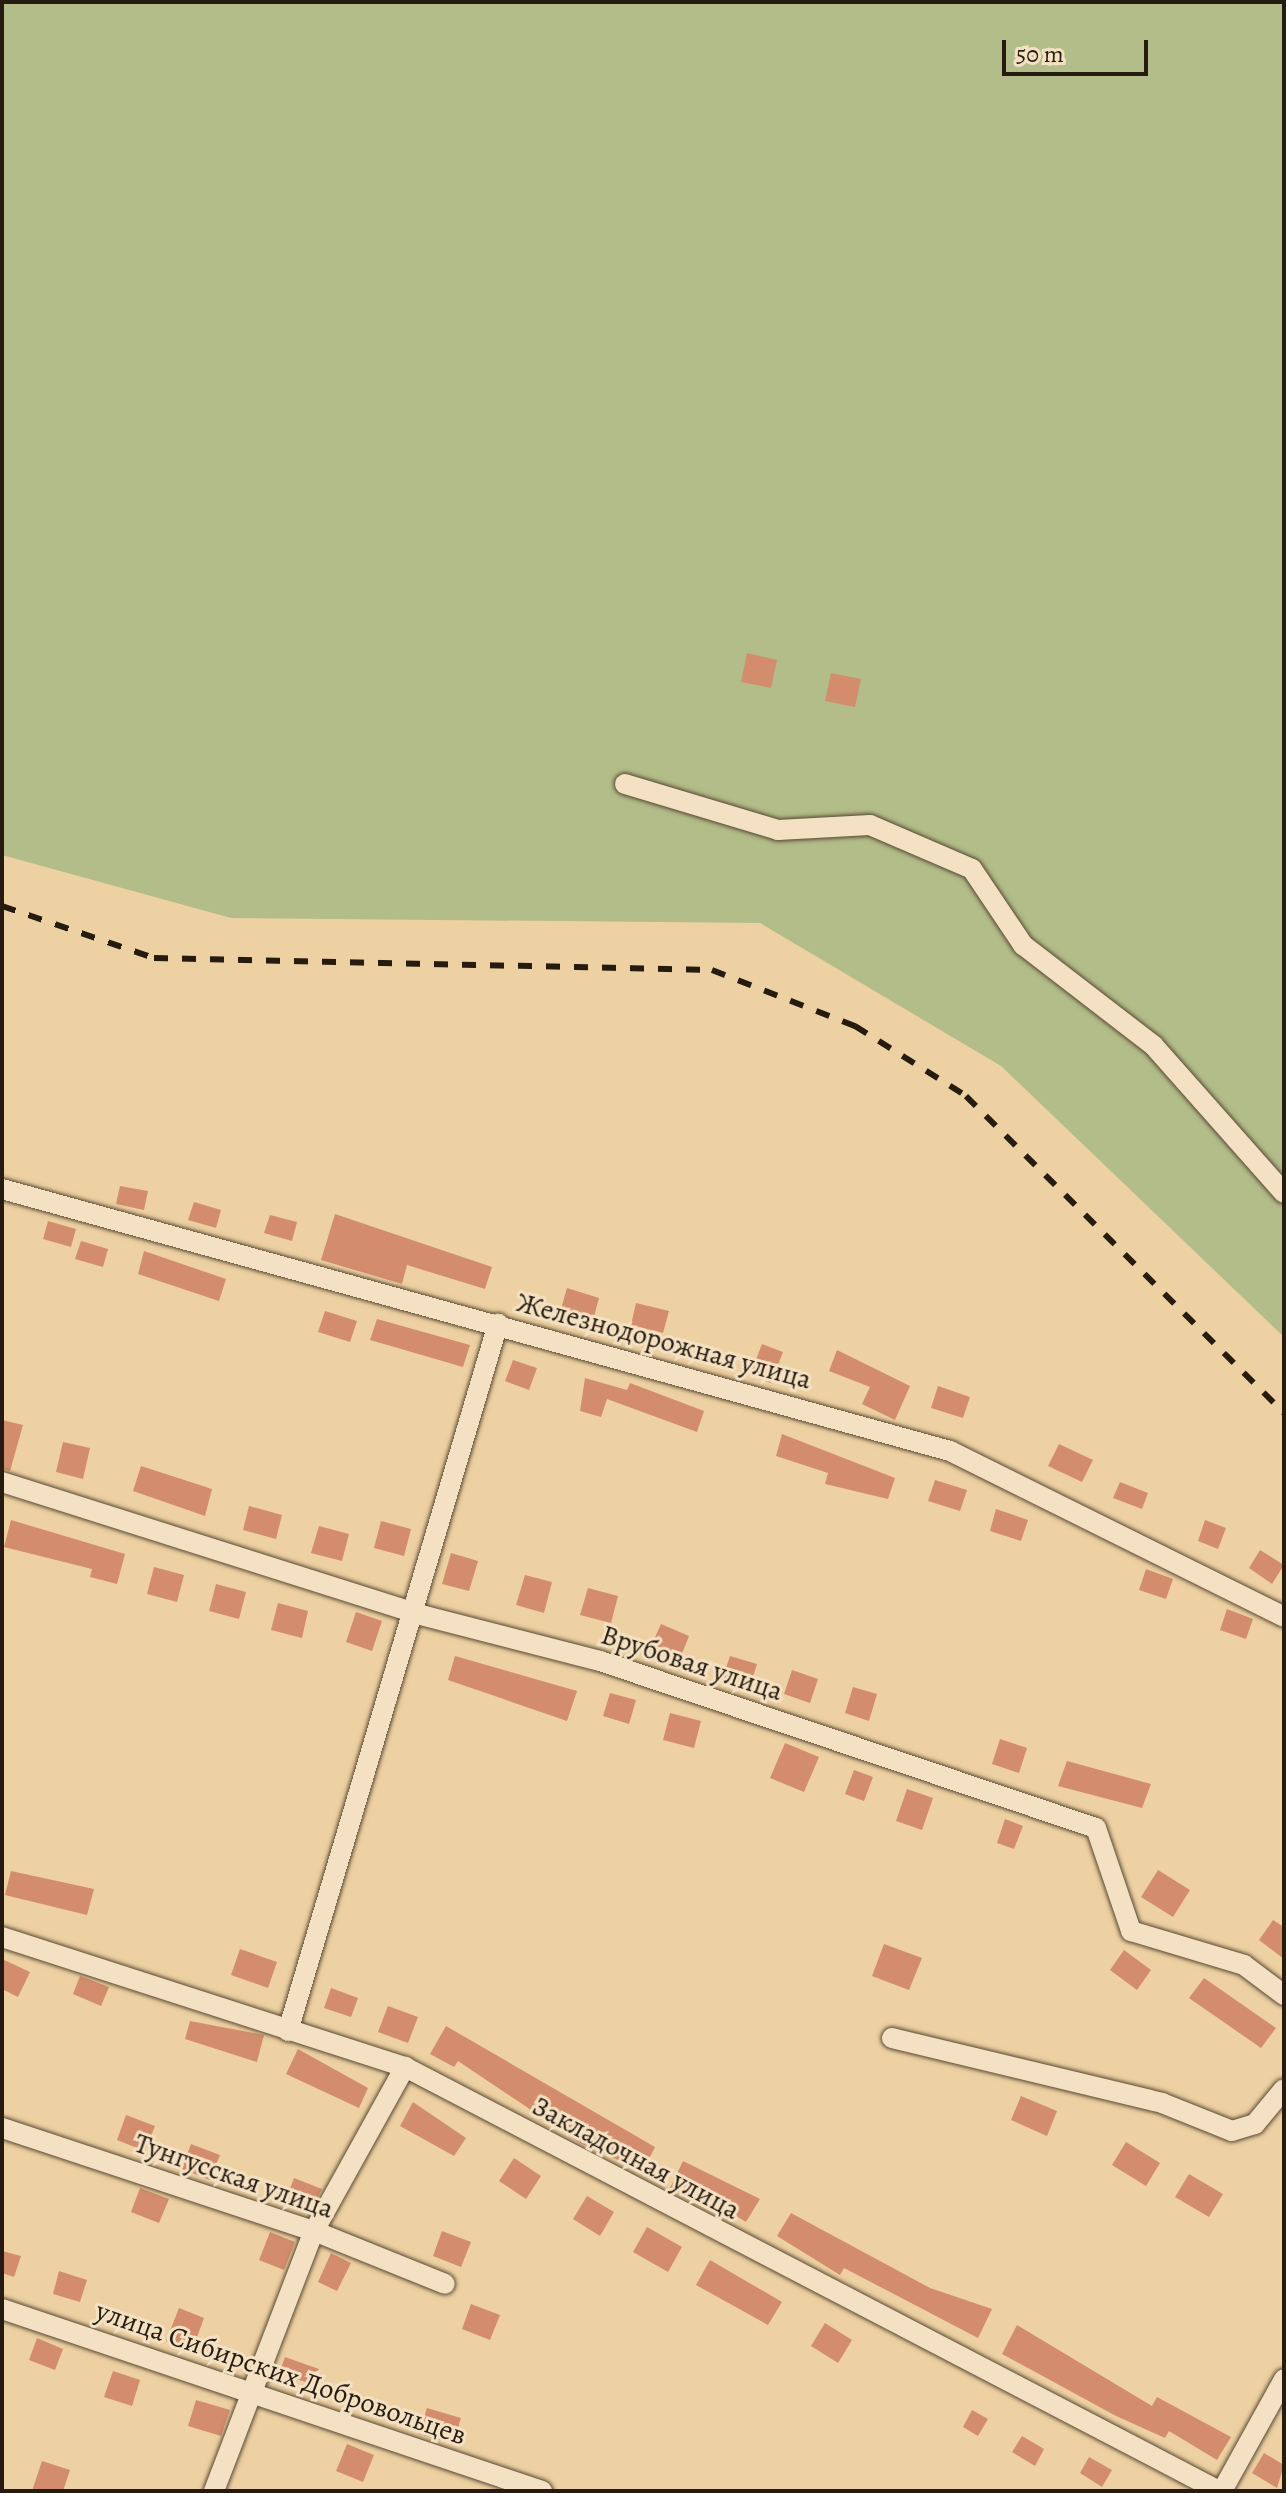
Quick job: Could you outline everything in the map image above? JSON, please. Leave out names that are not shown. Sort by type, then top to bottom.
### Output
[{"type":"street","points":[[625,784],[778,830],[870,825],[972,869],[1023,945],[1154,1046],[1284,1193]]},
{"type":"street","name":"Железнодорожная улица","points":[[2,1189],[950,1451],[1284,1617]]},
{"type":"street","points":[[288,2031],[417,1614],[498,1324]]},
{"type":"street","name":"Врубовая улица","points":[[2,1482],[417,1614],[600,1661],[1096,1828],[1131,1931],[1244,1965],[1284,1995]]},
{"type":"street","name":"Закладочная улица","points":[[2,1937],[405,2067],[1220,2491]]},
{"type":"street","points":[[892,2038],[1162,2103],[1232,2131],[1255,2124],[1284,2089]]},
{"type":"street","points":[[214,2491],[250,2388],[314,2231],[405,2067]]},
{"type":"street","name":"Тунгусская улица","points":[[2,2128],[314,2231],[445,2284]]},
{"type":"street","name":"улица Сибирских Добровольцев","points":[[2,2309],[250,2388],[542,2491]]},
{"type":"street","points":[[1220,2491],[1284,2379]]},
{"type":"green space","points":[[2,2],[1284,2],[1284,1337],[1001,1066],[760,923],[231,918],[2,855]]},
{"type":"building","points":[[747,653],[777,660],[771,688],[741,682]]},
{"type":"building","points":[[831,673],[861,679],[855,707],[825,701]]},
{"type":"building","points":[[120,1186],[148,1191],[144,1210],[116,1204]]},
{"type":"building","points":[[194,1202],[221,1210],[216,1228],[188,1220]]},
{"type":"building","points":[[335,1214],[492,1267],[485,1289],[407,1265],[402,1284],[321,1260]]},
{"type":"building","points":[[270,1215],[297,1222],[292,1241],[264,1233]]},
{"type":"building","points":[[48,1221],[76,1229],[71,1247],[43,1239]]},
{"type":"building","points":[[81,1241],[108,1249],[103,1267],[75,1259]]},
{"type":"building","points":[[144,1251],[226,1279],[219,1301],[138,1274]]},
{"type":"building","points":[[567,1288],[599,1298],[593,1320],[561,1309]]},
{"type":"building","points":[[636,1303],[669,1311],[663,1333],[631,1325]]},
{"type":"building","points":[[325,1311],[357,1321],[350,1342],[318,1332]]},
{"type":"building","points":[[377,1319],[470,1345],[463,1367],[370,1340]]},
{"type":"building","points":[[762,1344],[783,1352],[771,1383],[750,1375]]},
{"type":"building","points":[[837,1350],[910,1386],[895,1420],[862,1404],[870,1387],[829,1371]]},
{"type":"building","points":[[513,1360],[537,1368],[529,1390],[505,1381]]},
{"type":"building","points":[[585,1378],[627,1390],[630,1383],[704,1411],[697,1432],[607,1399],[601,1417],[580,1411]]},
{"type":"building","points":[[938,1386],[970,1397],[963,1418],[931,1408]]},
{"type":"building","points":[[2,1420],[23,1425],[10,1471],[2,1469]]},
{"type":"building","points":[[782,1434],[895,1478],[888,1499],[825,1484],[828,1473],[776,1456]]},
{"type":"building","points":[[63,1442],[90,1448],[83,1479],[56,1472]]},
{"type":"building","points":[[1059,1444],[1093,1460],[1082,1482],[1048,1466]]},
{"type":"building","points":[[141,1466],[212,1489],[205,1516],[133,1491]]},
{"type":"building","points":[[935,1480],[967,1490],[960,1511],[928,1501]]},
{"type":"building","points":[[1120,1482],[1148,1493],[1142,1509],[1113,1498]]},
{"type":"building","points":[[249,1506],[282,1515],[276,1539],[243,1530]]},
{"type":"building","points":[[996,1509],[1028,1520],[1021,1541],[990,1531]]},
{"type":"building","points":[[11,1520],[125,1554],[117,1584],[90,1577],[92,1569],[4,1547]]},
{"type":"building","points":[[1205,1520],[1226,1528],[1218,1549],[1198,1541]]},
{"type":"building","points":[[381,1521],[411,1529],[404,1556],[374,1548]]},
{"type":"building","points":[[319,1526],[349,1534],[342,1561],[311,1553]]},
{"type":"building","points":[[1260,1550],[1284,1565],[1272,1584],[1249,1568]]},
{"type":"building","points":[[451,1553],[478,1561],[469,1591],[442,1584]]},
{"type":"building","points":[[154,1567],[184,1575],[177,1602],[147,1594]]},
{"type":"building","points":[[1146,1569],[1173,1579],[1166,1599],[1139,1590]]},
{"type":"building","points":[[525,1575],[552,1582],[544,1613],[516,1605]]},
{"type":"building","points":[[216,1584],[246,1592],[239,1619],[209,1611]]},
{"type":"building","points":[[588,1588],[618,1596],[611,1623],[580,1615]]},
{"type":"building","points":[[278,1603],[308,1611],[302,1638],[271,1630]]},
{"type":"building","points":[[1227,1609],[1253,1619],[1246,1639],[1220,1630]]},
{"type":"building","points":[[356,1612],[382,1621],[372,1651],[346,1642]]},
{"type":"building","points":[[661,1624],[689,1636],[681,1656],[652,1644]]},
{"type":"building","points":[[455,1656],[577,1691],[567,1721],[448,1680]]},
{"type":"building","points":[[730,1656],[757,1664],[749,1689],[722,1680]]},
{"type":"building","points":[[792,1670],[818,1679],[810,1703],[784,1694]]},
{"type":"building","points":[[853,1687],[877,1694],[869,1721],[845,1713]]},
{"type":"building","points":[[610,1693],[636,1700],[629,1724],[603,1716]]},
{"type":"building","points":[[670,1713],[701,1721],[694,1748],[663,1740]]},
{"type":"building","points":[[1000,1739],[1027,1748],[1019,1773],[992,1764]]},
{"type":"building","points":[[785,1743],[819,1757],[804,1792],[770,1778]]},
{"type":"building","points":[[1067,1761],[1151,1784],[1142,1808],[1058,1786]]},
{"type":"building","points":[[854,1770],[873,1777],[864,1801],[845,1794]]},
{"type":"building","points":[[907,1789],[933,1798],[922,1830],[896,1821]]},
{"type":"building","points":[[1005,1819],[1023,1826],[1014,1849],[997,1843]]},
{"type":"building","points":[[1158,1870],[1190,1890],[1173,1917],[1141,1897]]},
{"type":"building","points":[[11,1871],[94,1889],[87,1915],[5,1895]]},
{"type":"building","points":[[1273,1920],[1284,1927],[1284,1959],[1259,1940]]},
{"type":"building","points":[[884,1944],[922,1958],[909,1990],[872,1976]]},
{"type":"building","points":[[240,1949],[277,1962],[268,1988],[231,1975]]},
{"type":"building","points":[[1124,1950],[1151,1970],[1137,1990],[1110,1970]]},
{"type":"building","points":[[2,1959],[30,1972],[18,1997],[2,1989]]},
{"type":"building","points":[[80,1976],[109,1987],[101,2006],[73,1994]]},
{"type":"building","points":[[1204,1978],[1276,2028],[1261,2048],[1189,1998]]},
{"type":"building","points":[[331,1988],[358,1998],[351,2017],[324,2008]]},
{"type":"building","points":[[388,2006],[418,2017],[408,2043],[378,2032]]},
{"type":"building","points":[[190,2021],[264,2035],[257,2062],[185,2039]]},
{"type":"building","points":[[446,2026],[655,2147],[643,2171],[580,2143],[458,2061],[454,2067],[430,2054]]},
{"type":"building","points":[[298,2049],[368,2088],[359,2108],[286,2074]]},
{"type":"building","points":[[1021,2096],[1057,2111],[1047,2136],[1011,2120]]},
{"type":"building","points":[[413,2102],[466,2138],[454,2156],[400,2126]]},
{"type":"building","points":[[126,2115],[155,2126],[145,2151],[117,2140]]},
{"type":"building","points":[[1126,2142],[1160,2163],[1146,2186],[1112,2165]]},
{"type":"building","points":[[191,2144],[220,2155],[210,2180],[182,2169]]},
{"type":"building","points":[[514,2158],[541,2176],[526,2199],[499,2181]]},
{"type":"building","points":[[683,2161],[760,2199],[746,2222],[700,2194],[697,2200],[670,2188]]},
{"type":"building","points":[[1189,2174],[1223,2194],[1209,2217],[1175,2197]]},
{"type":"building","points":[[294,2178],[322,2189],[310,2212],[285,2202]]},
{"type":"building","points":[[140,2188],[169,2199],[159,2223],[131,2212]]},
{"type":"building","points":[[587,2196],[614,2212],[600,2236],[573,2219]]},
{"type":"building","points":[[791,2213],[930,2288],[992,2309],[978,2338],[844,2268],[840,2275],[777,2236]]},
{"type":"building","points":[[647,2227],[682,2247],[668,2272],[633,2252]]},
{"type":"building","points":[[442,2231],[471,2242],[461,2267],[433,2256]]},
{"type":"building","points":[[270,2232],[295,2242],[284,2270],[259,2260]]},
{"type":"building","points":[[2,2251],[21,2256],[14,2277],[2,2273]]},
{"type":"building","points":[[331,2253],[351,2263],[337,2291],[318,2282]]},
{"type":"building","points":[[710,2260],[782,2302],[768,2325],[696,2285]]},
{"type":"building","points":[[59,2271],[87,2280],[80,2302],[53,2294]]},
{"type":"building","points":[[471,2304],[500,2315],[490,2340],[462,2329]]},
{"type":"building","points":[[179,2308],[204,2318],[192,2351],[166,2341]]},
{"type":"building","points":[[825,2323],[852,2340],[838,2363],[811,2346]]},
{"type":"building","points":[[1017,2325],[1152,2406],[1157,2397],[1231,2437],[1217,2460],[1169,2431],[1165,2438],[1116,2416],[1002,2354]]},
{"type":"building","points":[[37,2338],[63,2349],[55,2370],[29,2360]]},
{"type":"building","points":[[285,2357],[319,2369],[314,2385],[279,2373]]},
{"type":"building","points":[[113,2371],[140,2380],[132,2406],[104,2397]]},
{"type":"building","points":[[196,2400],[230,2410],[221,2436],[188,2426]]},
{"type":"building","points":[[427,2408],[461,2418],[453,2444],[419,2434]]},
{"type":"building","points":[[972,2410],[988,2419],[978,2436],[963,2427]]},
{"type":"building","points":[[1022,2436],[1044,2449],[1035,2466],[1012,2452]]},
{"type":"building","points":[[347,2444],[374,2455],[363,2482],[336,2471]]},
{"type":"building","points":[[1264,2453],[1284,2465],[1277,2488],[1252,2473]]},
{"type":"building","points":[[1089,2457],[1112,2470],[1102,2487],[1080,2473]]},
{"type":"building","points":[[42,2461],[70,2470],[63,2491],[32,2491]]},
{"type":"railway","points":[[2,906],[154,958],[712,970],[855,1026],[966,1096],[1284,1413]]}]
